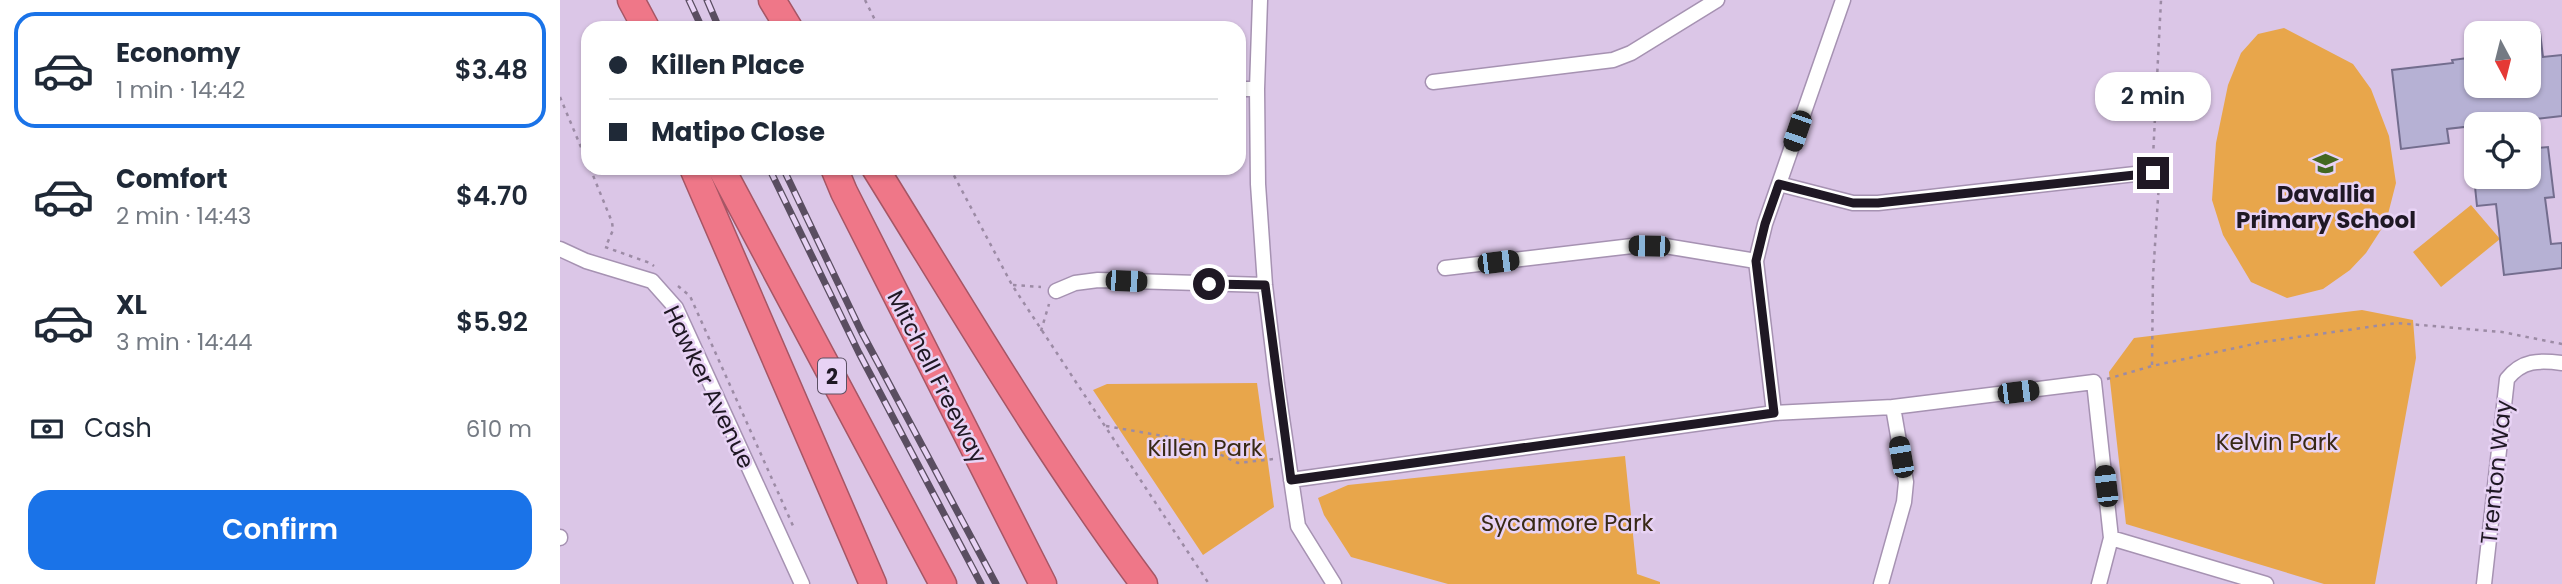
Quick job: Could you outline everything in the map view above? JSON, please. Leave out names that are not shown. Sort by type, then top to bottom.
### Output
[{"type":"highway","points":[[620,0],[630,21]]},
{"type":"highway","points":[[631,0],[642,21]]},
{"type":"highway","points":[[769,0],[776,21]]},
{"type":"highway","points":[[769,0],[784,21]]},
{"type":"highway","points":[[696,175],[873,584]]},
{"type":"highway","name":"2","points":[[725,175],[943,584]]},
{"type":"highway","name":"Mitchell Freeway","points":[[837,175],[1044,584]]},
{"type":"highway","points":[[879,175],[1000,370],[1112,542],[1144,584]]},
{"type":"street","points":[[1260,0],[1258,184],[1265,285],[1298,526],[1334,584]]},
{"type":"street","points":[[1433,82],[1613,60],[1631,53],[1717,0]]},
{"type":"street","points":[[1774,413],[1756,261],[1765,224],[1843,0]]},
{"type":"street","points":[[1246,89],[1257,89]]},
{"type":"street","points":[[1779,184],[1853,203],[1878,203],[2156,174]]},
{"type":"street","points":[[1445,268],[1632,246],[1665,246],[1756,261]]},
{"type":"street","name":"Hawker Avenue","points":[[560,249],[597,265],[652,281],[676,308],[802,584]]},
{"type":"street","points":[[1056,291],[1075,283],[1098,280],[1265,285]]},
{"type":"street","name":"Trenton Way","points":[[2484,584],[2507,379],[2515,369],[2524,364],[2546,360],[2562,363]]},
{"type":"street","points":[[1291,480],[1774,413],[1893,407],[2094,382],[2111,538],[2099,584]]},
{"type":"street","points":[[1881,584],[1904,502],[1906,482],[1893,407]]},
{"type":"street","points":[[2111,538],[2266,584]]},
{"type":"path","points":[[865,0],[876,21]]},
{"type":"path","points":[[2151,366],[2161,0]]},
{"type":"path","points":[[560,97],[581,147]]},
{"type":"path","points":[[592,175],[613,230],[597,265]]},
{"type":"path","points":[[954,175],[1012,285],[1209,584]]},
{"type":"path","points":[[1012,285],[1036,286],[1056,291],[1046,309],[1041,331]]},
{"type":"path","points":[[2094,382],[2151,366],[2263,342],[2397,323],[2502,332],[2562,344]]},
{"type":"path","points":[[1104,426],[1192,441],[1238,463],[1255,463],[1288,456]]},
{"type":"green space","points":[[2284,28],[2353,64],[2371,89],[2389,136],[2396,183],[2386,222],[2366,253],[2350,270],[2323,289],[2287,298],[2251,282],[2223,235],[2212,200],[2216,143],[2228,85],[2241,53],[2258,34]]},
{"type":"green space","points":[[2471,205],[2500,239],[2441,287],[2413,252]]},
{"type":"green space","name":"Kelvin Park","points":[[2362,310],[2413,320],[2416,358],[2375,584],[2324,584],[2126,524],[2109,372],[2134,338]]},
{"type":"green space","name":"Killen Park","points":[[1257,383],[1274,507],[1203,555],[1093,390],[1107,384]]},
{"type":"green space","name":"Sycamore Park","points":[[1625,456],[1637,574],[1660,584],[1448,584],[1351,557],[1324,515],[1318,498],[1348,485]]},
{"type":"building","points":[[2541,40],[2543,57],[2562,55],[2562,116],[2541,118],[2541,112],[2464,112],[2464,127],[2447,129],[2449,143],[2401,149],[2392,70],[2453,63],[2452,60],[2464,58],[2464,98],[2541,98]]},
{"type":"building","points":[[2548,147],[2554,197],[2545,198],[2551,244],[2562,243],[2562,268],[2504,275],[2496,204],[2477,206],[2475,189],[2541,189],[2541,148]]},
{"type":"railway","points":[[689,0],[699,21]]},
{"type":"railway","points":[[707,0],[716,21]]},
{"type":"railway","points":[[772,175],[859,353],[981,584]]},
{"type":"railway","points":[[786,175],[861,331],[996,584]]},
{"type":"place","name":"Davallia Primary School","points":[[2326,164]]},
{"type":"route","points":[[1209,284],[1265,285],[1291,480],[1774,413],[1756,261],[1779,184],[1853,203],[1878,203],[2153,173]]}]
